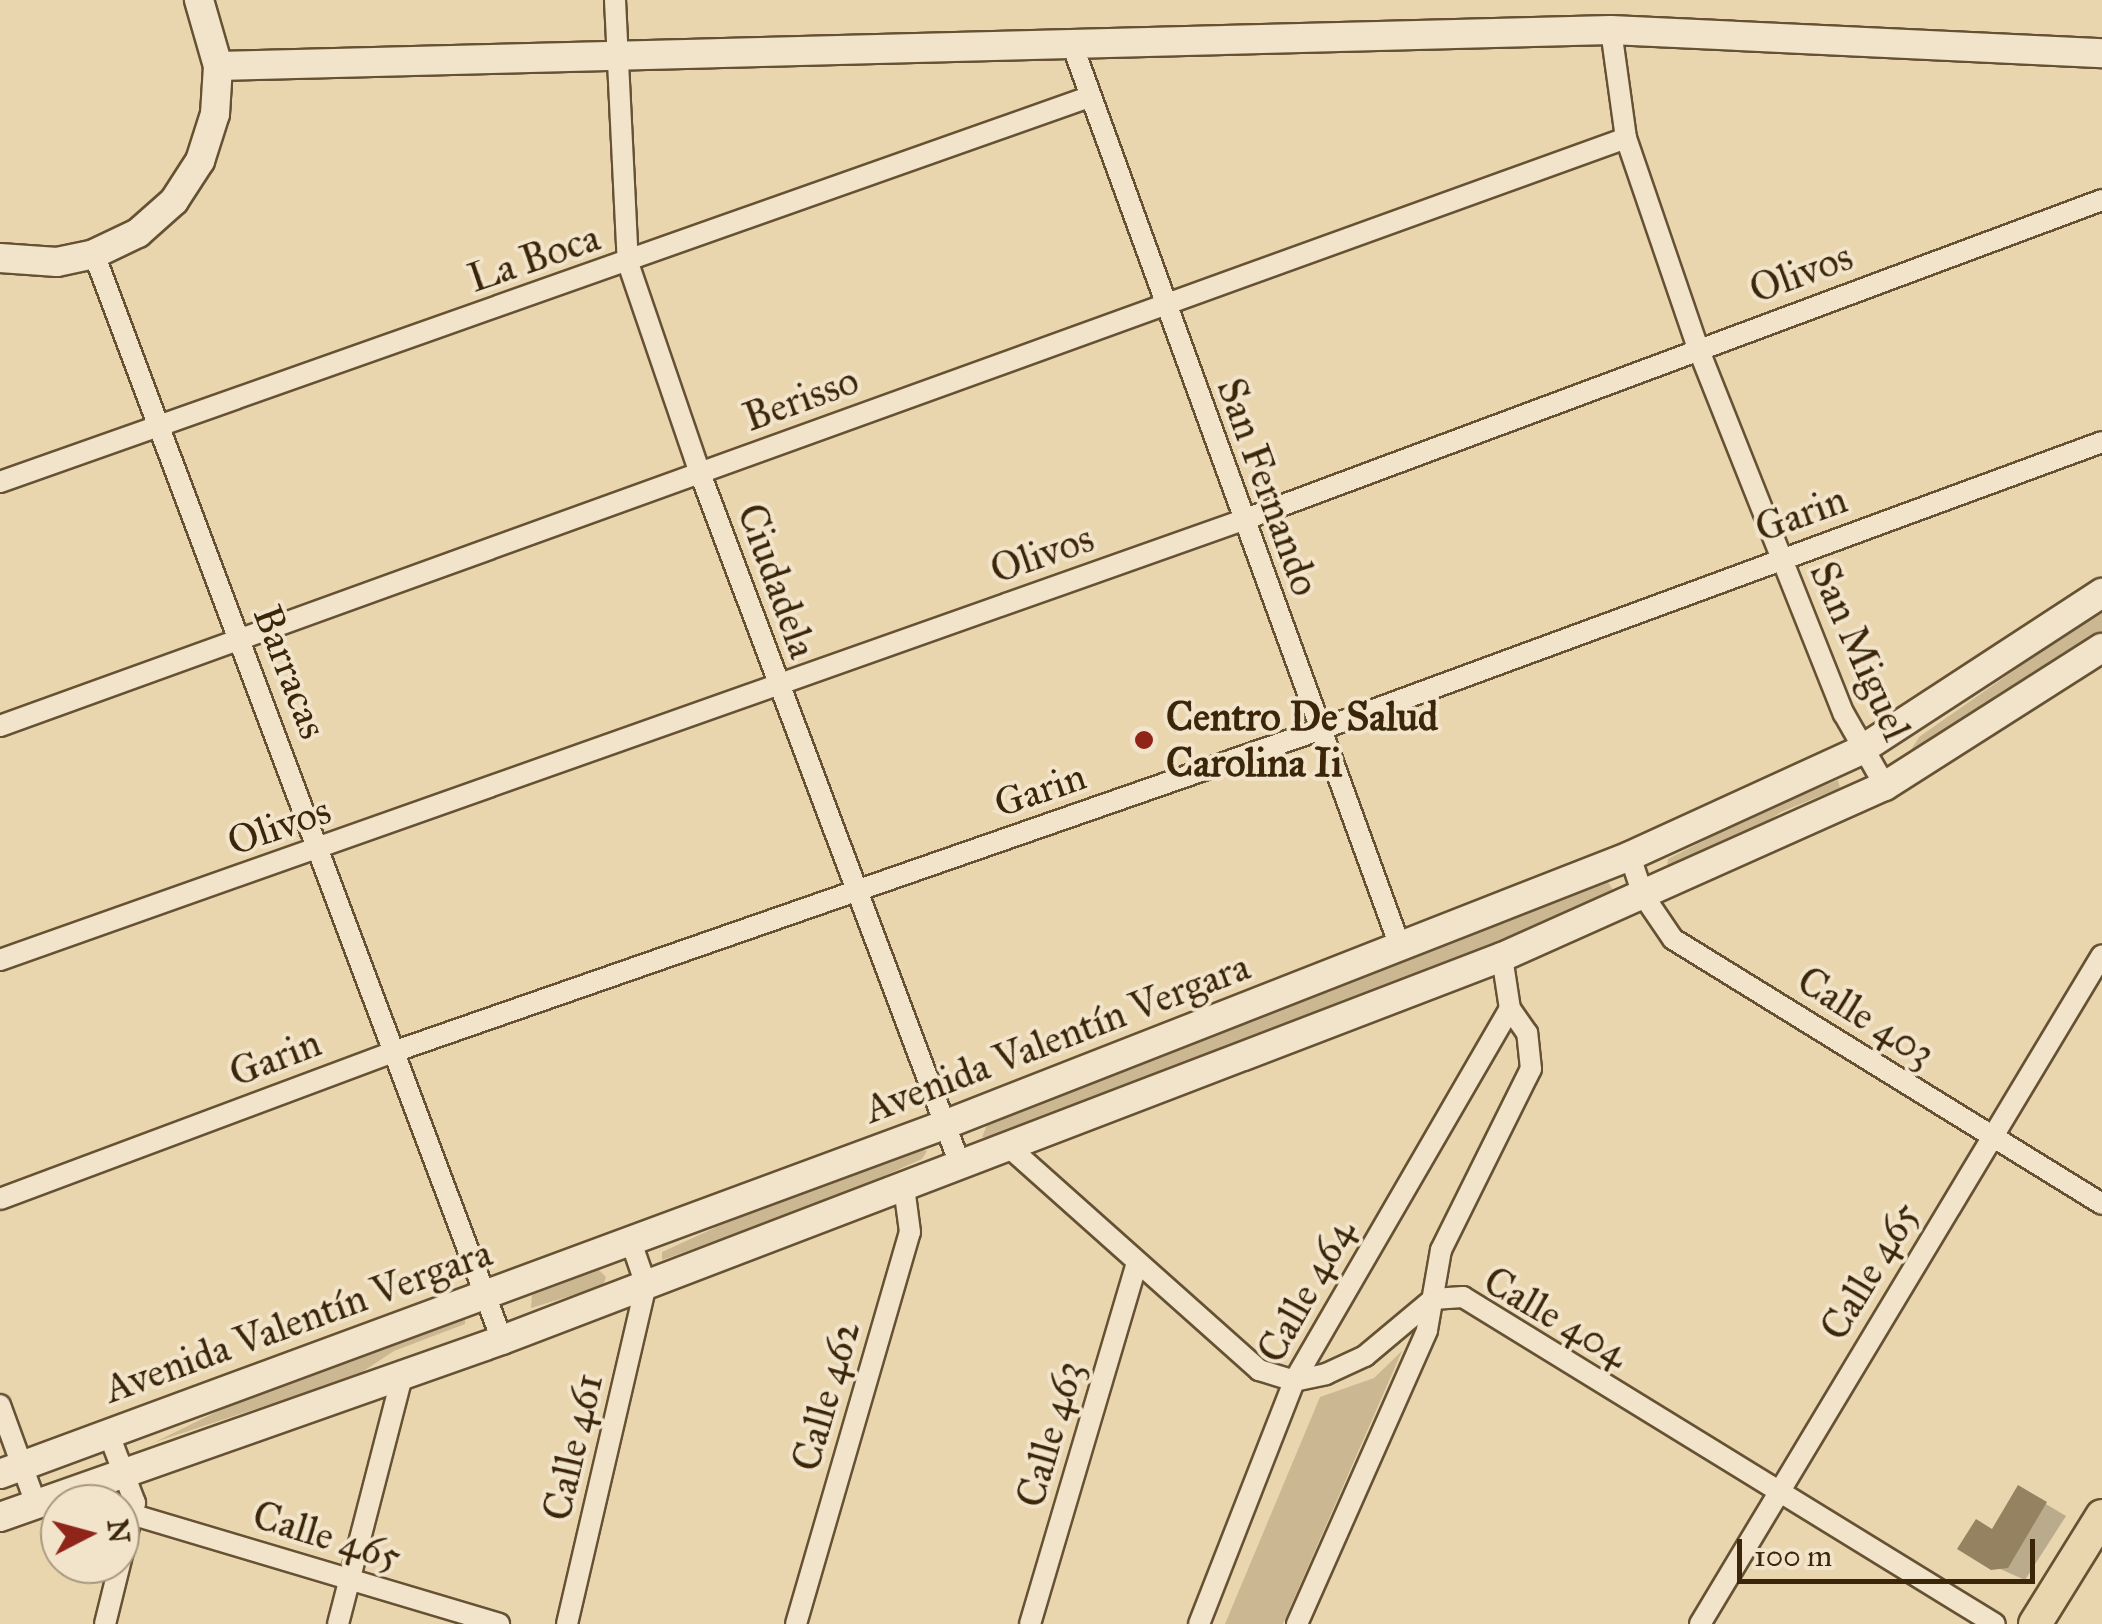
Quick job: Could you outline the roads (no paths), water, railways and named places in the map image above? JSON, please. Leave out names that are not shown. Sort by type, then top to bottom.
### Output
[{"type":"main road","points":[[2036,1624],[2101,1522]]},
{"type":"street","points":[[0,258],[57,262],[94,254],[138,233],[192,174],[215,114],[218,66],[198,0]]},
{"type":"street","name":"Ciudadela","points":[[615,0],[615,61],[628,263],[700,473],[860,889],[961,1167]]},
{"type":"street","points":[[218,66],[615,61],[1611,30],[2102,53]]},
{"type":"street","name":"San Miguel","points":[[1611,30],[1626,138],[1698,348],[1862,750],[1884,786]]},
{"type":"street","name":"San Fernando","points":[[1073,48],[1401,949]]},
{"type":"street","name":"La Boca","points":[[0,482],[158,423],[628,263],[1090,98]]},
{"type":"street","name":"Berisso","points":[[0,726],[1626,138]]},
{"type":"street","name":"Olivos","points":[[0,960],[1243,520],[2102,200]]},
{"type":"street","name":"Barracas","points":[[94,254],[502,1340]]},
{"type":"street","name":"Garin","points":[[0,1199],[396,1051],[1319,730],[2102,442]]},
{"type":"street","name":"Avenida Valentín Vergara","points":[[11,1470],[944,1125],[1630,856],[1862,750],[2102,593]]},
{"type":"street","name":"Avenida Valentín Vergara","points":[[0,1518],[502,1340],[1502,957],[1884,786],[2102,648]]},
{"type":"street","name":"Calle 403","points":[[1630,856],[1643,895],[1673,939],[2102,1204]]},
{"type":"street","name":"Calle 465","points":[[1700,1624],[2102,955]]},
{"type":"street","points":[[1301,1623],[1427,1330],[1442,1250],[1531,1068],[1527,1033],[1510,1009],[1502,957]]},
{"type":"street","name":"Calle 464","points":[[1199,1624],[1294,1382],[1510,1009]]},
{"type":"street","points":[[1010,1148],[1259,1370],[1294,1382]]},
{"type":"street","name":"Calle 462","points":[[796,1624],[910,1232],[904,1187]]},
{"type":"street","points":[[632,1242],[646,1286]]},
{"type":"street","name":"Calle 463","points":[[1030,1624],[1137,1263]]},
{"type":"street","name":"Calle 461","points":[[567,1624],[646,1286]]},
{"type":"street","name":"Calle 404","points":[[1294,1382],[1365,1356],[1433,1299],[1463,1297],[1996,1624]]},
{"type":"street","points":[[338,1624],[402,1376]]},
{"type":"street","points":[[0,1405],[11,1470],[36,1504]]},
{"type":"street","points":[[108,1432],[128,1484]]},
{"type":"street","name":"Calle 465","points":[[140,1517],[499,1624]]},
{"type":"street","points":[[106,1624],[116,1584]]},
{"type":"place","name":"Centro De Salud Carolina Ii","points":[[1144,740]]}]
